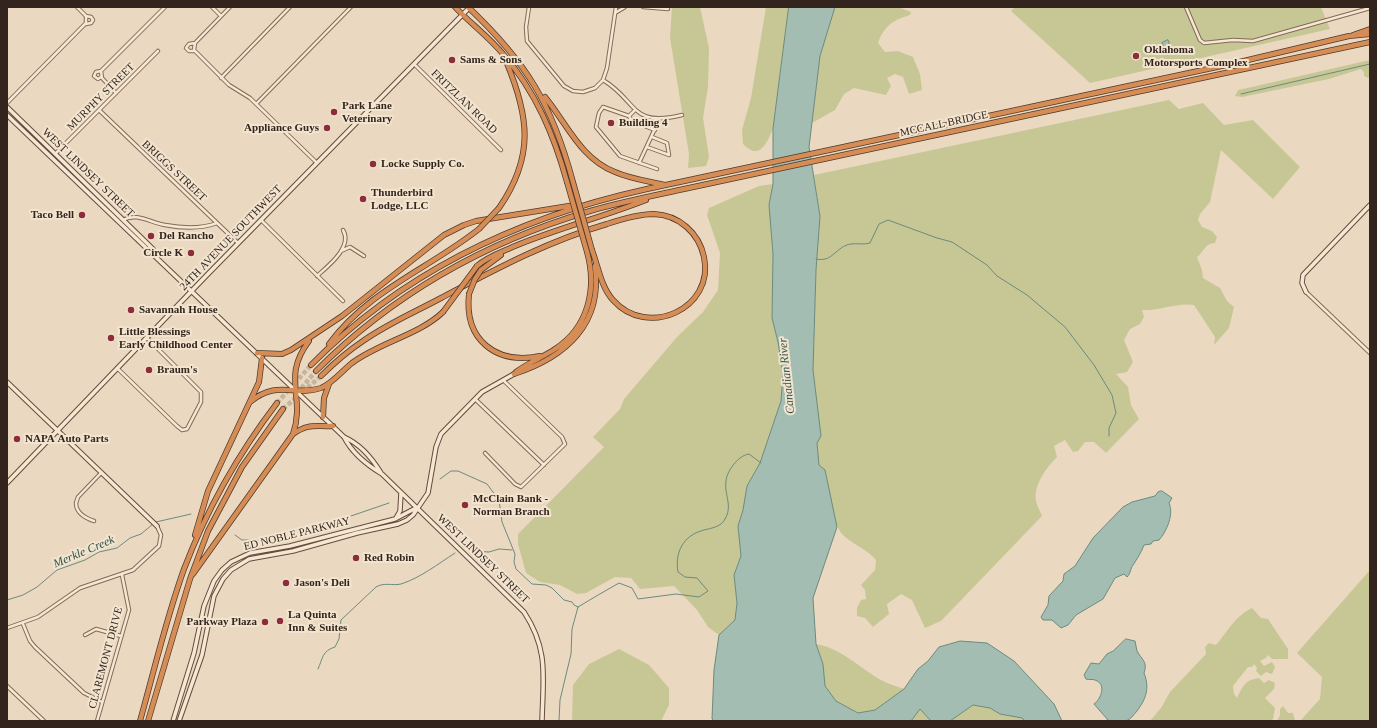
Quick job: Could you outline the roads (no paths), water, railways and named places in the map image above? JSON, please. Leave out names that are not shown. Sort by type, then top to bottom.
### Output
[{"type":"highway","points":[[455,7],[503,54],[522,78],[539,106],[556,143],[590,263],[592,287],[586,313],[572,335],[560,346],[514,374]]},
{"type":"highway","points":[[469,7],[510,50],[536,88],[557,112],[581,148],[599,164],[613,172],[630,178],[667,185]]},
{"type":"highway","points":[[1349,36],[1370,29]]},
{"type":"highway","points":[[1349,36],[1370,34]]},
{"type":"highway","name":"MCCALL BRIDGE","points":[[591,203],[667,185],[1231,64],[1349,36]]},
{"type":"highway","name":"MCCALL BRIDGE","points":[[660,194],[1370,42]]},
{"type":"highway","points":[[322,354],[343,325],[367,304],[396,283],[479,229],[499,208],[509,192],[517,174],[524,140],[524,116],[520,97],[503,54]]},
{"type":"highway","points":[[514,374],[559,352],[572,342],[586,325],[596,294],[596,267],[573,182],[557,131],[536,88]]},
{"type":"highway","points":[[250,402],[267,391],[278,388],[315,389],[330,382],[369,352],[428,324],[444,312],[477,266],[486,259],[560,228],[606,215],[660,194]]},
{"type":"highway","points":[[316,371],[344,344],[385,310],[417,288],[469,258],[522,234],[559,221],[616,204],[660,194]]},
{"type":"highway","points":[[257,353],[282,354],[311,338],[454,229],[476,221],[591,203]]},
{"type":"highway","points":[[310,365],[357,322],[388,298],[450,260],[509,231],[591,203]]},
{"type":"highway","points":[[321,376],[352,349],[369,337],[484,275],[547,244],[618,221],[652,214],[670,217],[682,223],[689,229],[700,245],[704,258],[704,279],[697,294],[685,308],[665,317],[644,318],[630,313],[612,299],[603,282],[592,250]]},
{"type":"highway","points":[[529,240],[497,257],[481,270],[475,279],[469,294],[468,309],[476,333],[488,347],[500,354],[512,358],[526,359],[543,356]]},
{"type":"highway","points":[[190,579],[293,434],[298,413],[294,373],[296,362],[311,338]]},
{"type":"highway","points":[[140,721],[173,605],[208,491],[260,378],[262,358]]},
{"type":"highway","points":[[323,417],[324,398],[330,382]]},
{"type":"highway","points":[[188,560],[209,511],[226,479],[249,442],[277,403]]},
{"type":"highway","points":[[148,721],[190,579],[208,531],[234,481],[257,444],[283,409]]},
{"type":"highway","points":[[293,434],[310,425],[333,426]]},
{"type":"main road","name":"24TH AVENUE SOUTHWEST","points":[[7,483],[192,290],[415,65],[469,7]]},
{"type":"main road","name":"WEST LINDSEY STREET","points":[[7,107],[153,249],[154,253]]},
{"type":"main road","name":"WEST LINDSEY STREET","points":[[7,115],[119,223],[150,252],[154,253],[295,389],[344,437],[348,446],[370,467],[382,474]]},
{"type":"main road","points":[[49,156],[54,153]]},
{"type":"main road","points":[[60,166],[63,162]]},
{"type":"main road","points":[[1306,292],[1302,283],[1303,275],[1370,205]]},
{"type":"main road","points":[[119,223],[123,220]]},
{"type":"main road","points":[[130,233],[133,230]]},
{"type":"main road","name":"ED NOBLE PARKWAY","points":[[180,721],[202,655],[214,596],[222,579],[231,570],[249,560],[293,551],[357,533],[400,524],[411,517],[428,493],[439,438],[475,398],[487,388],[514,374]]},
{"type":"main road","points":[[7,382],[157,526]]},
{"type":"main road","name":"WEST LINDSEY STREET","points":[[344,437],[353,441],[359,446],[375,462],[382,474],[524,612],[535,628],[542,647],[544,660],[542,721]]},
{"type":"main road","points":[[396,519],[400,511],[401,493]]},
{"type":"main road","name":"ED NOBLE PARKWAY","points":[[173,721],[192,661],[204,606],[214,581],[222,570],[232,562],[250,553],[290,546],[396,519],[416,508]]},
{"type":"street","points":[[77,7],[86,17]]},
{"type":"street","points":[[101,77],[102,72],[165,7]]},
{"type":"street","points":[[212,7],[221,16]]},
{"type":"street","points":[[194,49],[195,43],[230,7]]},
{"type":"street","points":[[221,78],[290,7]]},
{"type":"street","points":[[256,104],[351,7]]},
{"type":"street","points":[[528,7],[526,27],[527,41],[564,86],[573,91],[583,92],[595,88],[602,80],[607,68],[616,7]]},
{"type":"street","points":[[615,13],[625,7]]},
{"type":"street","points":[[643,7],[668,9]]},
{"type":"street","points":[[1186,7],[1200,40],[1204,43],[1233,40],[1253,41],[1370,8]]},
{"type":"street","points":[[7,103],[85,24],[91,23],[93,20],[91,16],[86,17]]},
{"type":"street","points":[[85,24],[86,17]]},
{"type":"street","points":[[194,49],[189,51],[186,48],[189,44],[195,43]]},
{"type":"street","points":[[194,49],[221,78],[256,104],[317,163]]},
{"type":"street","name":"MURPHY STREET","points":[[54,153],[158,51]]},
{"type":"street","name":"FRITZLAN ROAD","points":[[415,65],[501,150]]},
{"type":"street","points":[[101,77],[98,79],[94,76],[96,72],[102,72]]},
{"type":"street","points":[[101,77],[116,93]]},
{"type":"street","points":[[602,80],[616,90],[634,110],[659,120],[682,115]]},
{"type":"street","points":[[655,129],[632,121],[629,115],[603,107],[599,112],[596,127],[620,156],[657,168]]},
{"type":"street","name":"BRIGGS STREET","points":[[99,110],[238,243]]},
{"type":"street","points":[[629,115],[634,110]]},
{"type":"street","points":[[655,119],[655,129]]},
{"type":"street","points":[[640,163],[659,120]]},
{"type":"street","points":[[647,147],[669,155],[667,143],[652,138]]},
{"type":"street","points":[[123,220],[132,216],[158,224],[178,226],[204,226],[217,223]]},
{"type":"street","points":[[261,220],[343,301]]},
{"type":"street","points":[[341,252],[345,238],[343,230]]},
{"type":"street","points":[[317,276],[341,252],[350,247],[364,256]]},
{"type":"street","points":[[1306,292],[1370,353]]},
{"type":"street","points":[[117,368],[182,430],[189,427],[201,402],[202,396],[200,390],[147,338]]},
{"type":"street","points":[[485,453],[520,487],[564,446],[565,441],[502,379]]},
{"type":"street","points":[[475,398],[544,465]]},
{"type":"street","points":[[94,521],[82,515],[76,508],[76,503],[78,497],[101,473]]},
{"type":"street","points":[[7,628],[23,624],[38,617],[80,588],[105,578],[122,575],[137,568],[157,548],[161,538],[157,526]]},
{"type":"street","name":"CLAREMONT DRIVE","points":[[97,721],[129,610],[122,575]]},
{"type":"street","points":[[23,624],[30,641],[35,647],[84,693],[102,702]]},
{"type":"street","points":[[84,635],[96,629],[121,636]]},
{"type":"street","points":[[7,686],[44,721]]},
{"type":"water","name":"Canadian River","points":[[789,7],[835,7],[820,56],[809,147],[820,216],[816,270],[813,370],[821,436],[817,443],[819,465],[825,470],[837,527],[813,598],[816,644],[823,664],[825,686],[836,701],[858,713],[875,710],[904,689],[918,669],[928,661],[939,647],[960,641],[987,643],[1014,661],[1054,704],[1062,721],[1025,721],[1022,718],[1000,714],[990,708],[973,705],[950,721],[931,721],[920,709],[911,721],[714,721],[712,719],[714,670],[719,635],[735,620],[737,603],[734,575],[741,556],[738,526],[743,510],[747,486],[760,463],[781,401],[783,374],[778,342],[772,318],[773,254],[769,205],[773,184],[773,129]]},
{"type":"water","points":[[1168,40],[1169,54],[1167,55],[1162,43]]},
{"type":"water","points":[[1162,491],[1172,498],[1169,503],[1171,512],[1165,532],[1159,540],[1153,541],[1151,544],[1144,545],[1127,577],[1124,574],[1115,578],[1103,599],[1076,615],[1068,625],[1061,628],[1052,620],[1043,620],[1041,617],[1048,605],[1049,596],[1063,581],[1064,574],[1075,566],[1093,538],[1123,507],[1132,502],[1155,496],[1158,492]]},
{"type":"water","points":[[1126,639],[1135,641],[1137,651],[1145,664],[1144,673],[1147,688],[1145,698],[1140,707],[1129,719],[1116,722],[1103,721],[1108,720],[1094,704],[1101,695],[1101,685],[1095,680],[1086,679],[1084,675],[1091,663],[1099,664],[1107,654],[1113,651]]},
{"type":"waterway","points":[[1241,94],[1370,64]]},
{"type":"waterway","points":[[816,259],[827,259],[846,245],[870,243],[879,224],[888,220],[952,242],[987,265],[997,276],[1027,295],[1065,327],[1094,365],[1112,395],[1116,413],[1109,428],[1109,436]]},
{"type":"waterway","name":"Merkle Creek","points":[[578,607],[619,583],[632,588],[638,599],[676,594],[699,597],[708,591],[697,578],[685,577],[678,572],[677,560],[680,548],[692,535],[720,525],[725,519],[728,512],[726,480],[729,472],[736,462],[743,456],[749,454],[761,463]]},
{"type":"waterway","name":"Merkle Creek","points":[[440,479],[451,471],[458,471],[487,484],[499,500],[502,522],[515,554],[514,562],[516,569],[532,584],[546,585],[552,588],[564,600],[572,602],[578,607]]},
{"type":"waterway","name":"Merkle Creek","points":[[235,535],[242,540],[260,540],[351,516],[389,503]]},
{"type":"waterway","name":"Merkle Creek","points":[[156,522],[191,514]]},
{"type":"waterway","name":"Merkle Creek","points":[[7,600],[23,595],[37,587],[57,570],[85,560],[99,552],[117,548],[130,538],[141,534],[153,524]]},
{"type":"waterway","points":[[471,551],[489,552],[499,549],[512,550]]},
{"type":"waterway","points":[[318,669],[325,653],[335,647],[339,639],[341,620],[376,587],[382,585],[401,584],[415,578],[455,553]]},
{"type":"waterway","points":[[559,721],[560,700],[571,654],[572,629],[578,607]]},
{"type":"tunnel","points":[[277,403],[311,365]]},
{"type":"tunnel","points":[[297,393],[316,371]]},
{"type":"tunnel","points":[[283,409],[321,376]]},
{"type":"place","name":"Oklahoma Motorsports Complex","points":[[1136,56]]},
{"type":"place","name":"Sams & Sons","points":[[452,60]]},
{"type":"place","name":"Park Lane Veterinary","points":[[334,112]]},
{"type":"place","name":"Building 4","points":[[611,123]]},
{"type":"place","name":"Appliance Guys","points":[[327,128]]},
{"type":"place","name":"Locke Supply Co.","points":[[373,164]]},
{"type":"place","name":"Thunderbird Lodge, LLC","points":[[363,199]]},
{"type":"place","name":"Taco Bell","points":[[82,215]]},
{"type":"place","name":"Del Rancho","points":[[151,236]]},
{"type":"place","name":"Circle K","points":[[191,253]]},
{"type":"place","name":"Savannah House","points":[[131,310]]},
{"type":"place","name":"Little Blessings Early Childhood Center","points":[[111,338]]},
{"type":"place","name":"Braum's","points":[[149,370]]},
{"type":"place","name":"NAPA Auto Parts","points":[[17,439]]},
{"type":"place","name":"McClain Bank - Norman Branch","points":[[465,505]]},
{"type":"place","name":"Red Robin","points":[[356,558]]},
{"type":"place","name":"Jason's Deli","points":[[286,583]]},
{"type":"place","name":"La Quinta Inn & Suites","points":[[280,621]]},
{"type":"place","name":"Parkway Plaza","points":[[265,622]]}]
